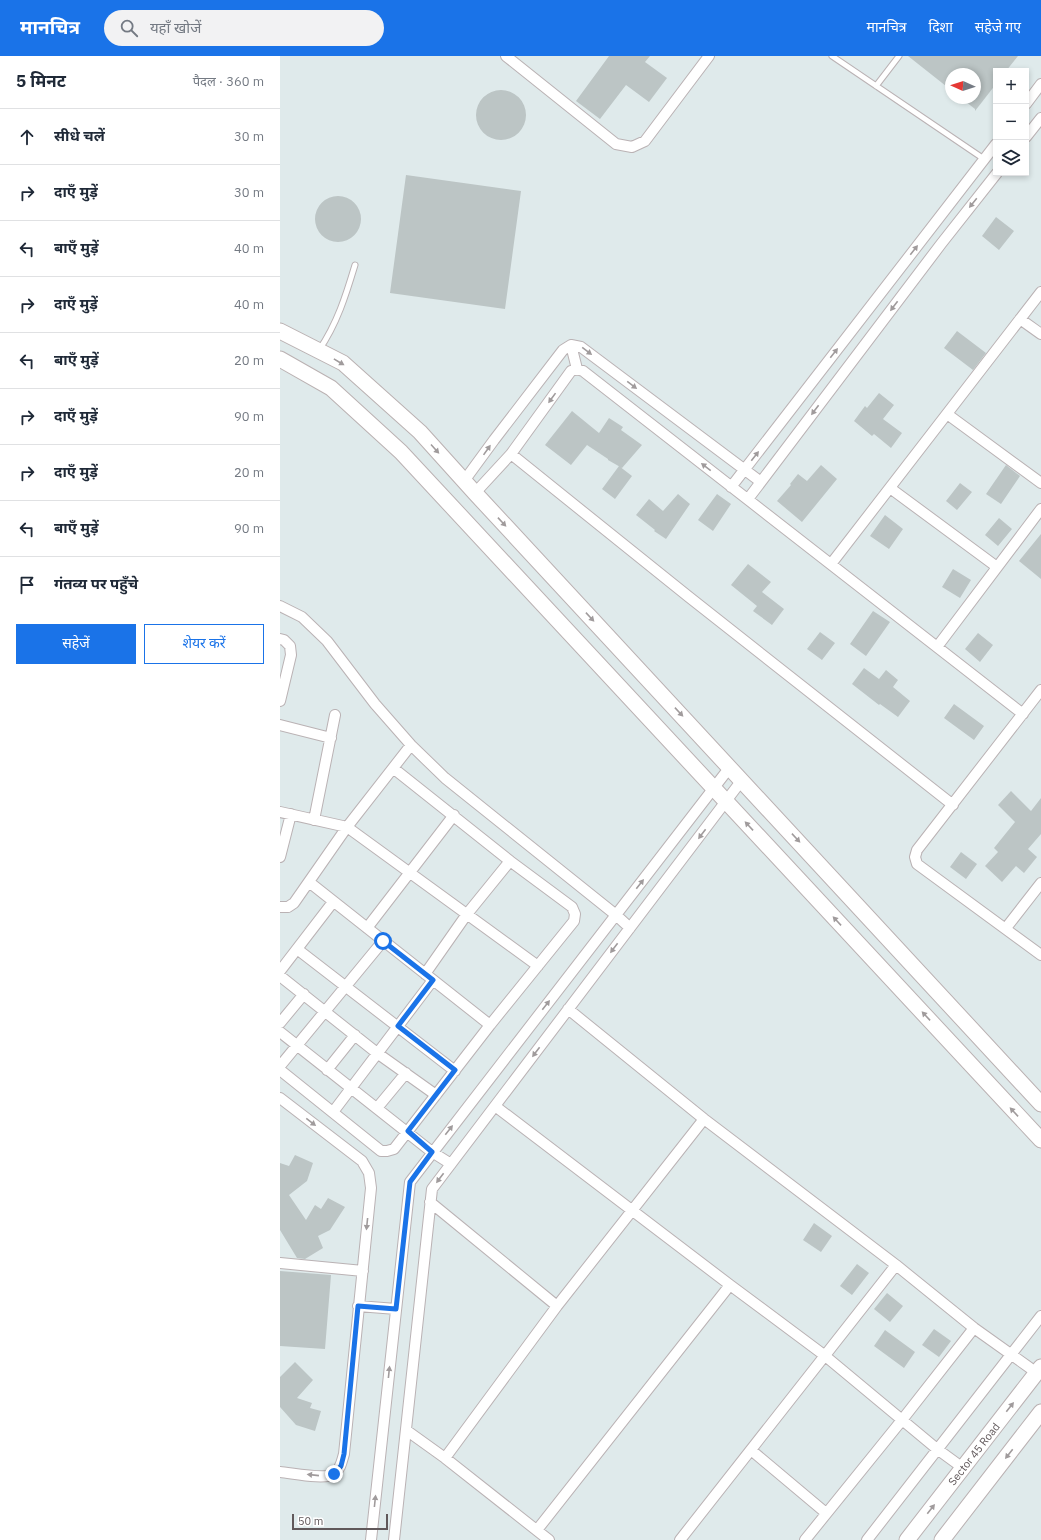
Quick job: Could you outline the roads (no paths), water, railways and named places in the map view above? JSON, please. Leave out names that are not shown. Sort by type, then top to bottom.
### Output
[{"type":"street","points":[[506,56],[616,144],[632,147],[645,141],[709,56]]},
{"type":"street","points":[[1029,100],[1041,84]]},
{"type":"street","points":[[1029,133],[1041,118]]},
{"type":"street","points":[[731,487],[993,148]]},
{"type":"street","points":[[748,500],[936,250],[995,176]]},
{"type":"street","points":[[831,564],[1041,292]]},
{"type":"street","points":[[1020,319],[1041,334]]},
{"type":"street","points":[[280,331],[343,363],[414,426],[1041,1104]]},
{"type":"street","points":[[571,345],[576,369]]},
{"type":"street","points":[[464,481],[563,350],[571,345],[581,347],[761,482]]},
{"type":"street","points":[[280,359],[331,388],[401,452],[1041,1140]]},
{"type":"street","points":[[475,493],[511,454],[571,372],[576,369],[583,371],[1023,714]]},
{"type":"street","points":[[947,414],[1041,483]]},
{"type":"street","points":[[511,454],[689,597],[953,805]]},
{"type":"street","points":[[890,488],[997,567]]},
{"type":"street","points":[[937,647],[1041,509]]},
{"type":"street","points":[[280,606],[302,616],[327,641],[375,704],[411,745],[445,778],[616,915],[630,928]]},
{"type":"street","points":[[280,639],[284,640],[290,646],[291,654],[280,701]]},
{"type":"street","points":[[1041,690],[917,850],[915,857],[917,864],[1041,955]]},
{"type":"street","points":[[314,820],[336,715]]},
{"type":"street","points":[[280,725],[331,738]]},
{"type":"street","points":[[280,907],[288,907],[294,903],[347,827],[411,745]]},
{"type":"street","points":[[280,1070],[381,1151],[387,1152],[394,1149],[490,1025],[574,921],[575,914],[572,907],[510,861],[393,768]]},
{"type":"street","points":[[371,1540],[410,1182],[730,768]]},
{"type":"street","points":[[394,1540],[432,1189],[742,780]]},
{"type":"street","points":[[280,812],[347,827],[538,966]]},
{"type":"street","points":[[280,857],[292,814]]},
{"type":"street","points":[[367,928],[454,815]]},
{"type":"street","points":[[333,1112],[398,1026],[467,914],[510,861]]},
{"type":"street","points":[[309,882],[490,1025]]},
{"type":"street","points":[[1006,928],[1041,883]]},
{"type":"street","points":[[280,971],[333,902]]},
{"type":"street","points":[[280,1066],[383,941]]},
{"type":"street","points":[[297,949],[346,985],[455,1070]]},
{"type":"street","points":[[280,976],[377,1053],[436,1095]]},
{"type":"street","points":[[280,1023],[304,994]]},
{"type":"street","points":[[568,1009],[704,1119],[896,1265],[974,1328],[1011,1355],[1039,1370]]},
{"type":"street","points":[[280,1032],[350,1088],[408,1131],[432,1152],[451,1164]]},
{"type":"street","points":[[327,1070],[355,1035]]},
{"type":"street","points":[[377,1108],[406,1073]]},
{"type":"street","points":[[280,1098],[362,1161],[369,1173],[371,1188],[344,1454],[341,1466],[334,1474],[324,1476],[280,1472]]},
{"type":"street","points":[[495,1106],[824,1355],[937,1449],[963,1468]]},
{"type":"street","points":[[445,1458],[557,1306],[704,1119]]},
{"type":"street","points":[[430,1202],[557,1306]]},
{"type":"street","points":[[280,1263],[363,1271]]},
{"type":"street","points":[[680,1540],[896,1265]]},
{"type":"street","points":[[537,1530],[730,1285]]},
{"type":"street","points":[[358,1306],[396,1309]]},
{"type":"street","points":[[867,1540],[1041,1316]]},
{"type":"street","points":[[806,1540],[974,1328]]},
{"type":"street","name":"Sector 45 Road","points":[[907,1540],[1039,1370]]},
{"type":"street","points":[[942,1540],[1041,1412]]},
{"type":"street","points":[[406,1430],[445,1458],[549,1540]]},
{"type":"street","points":[[751,1450],[826,1513]]},
{"type":"lane","points":[[832,56],[984,159]]},
{"type":"lane","points":[[876,86],[899,56]]},
{"type":"lane","points":[[318,351],[328,336],[340,312],[356,265]]}]
